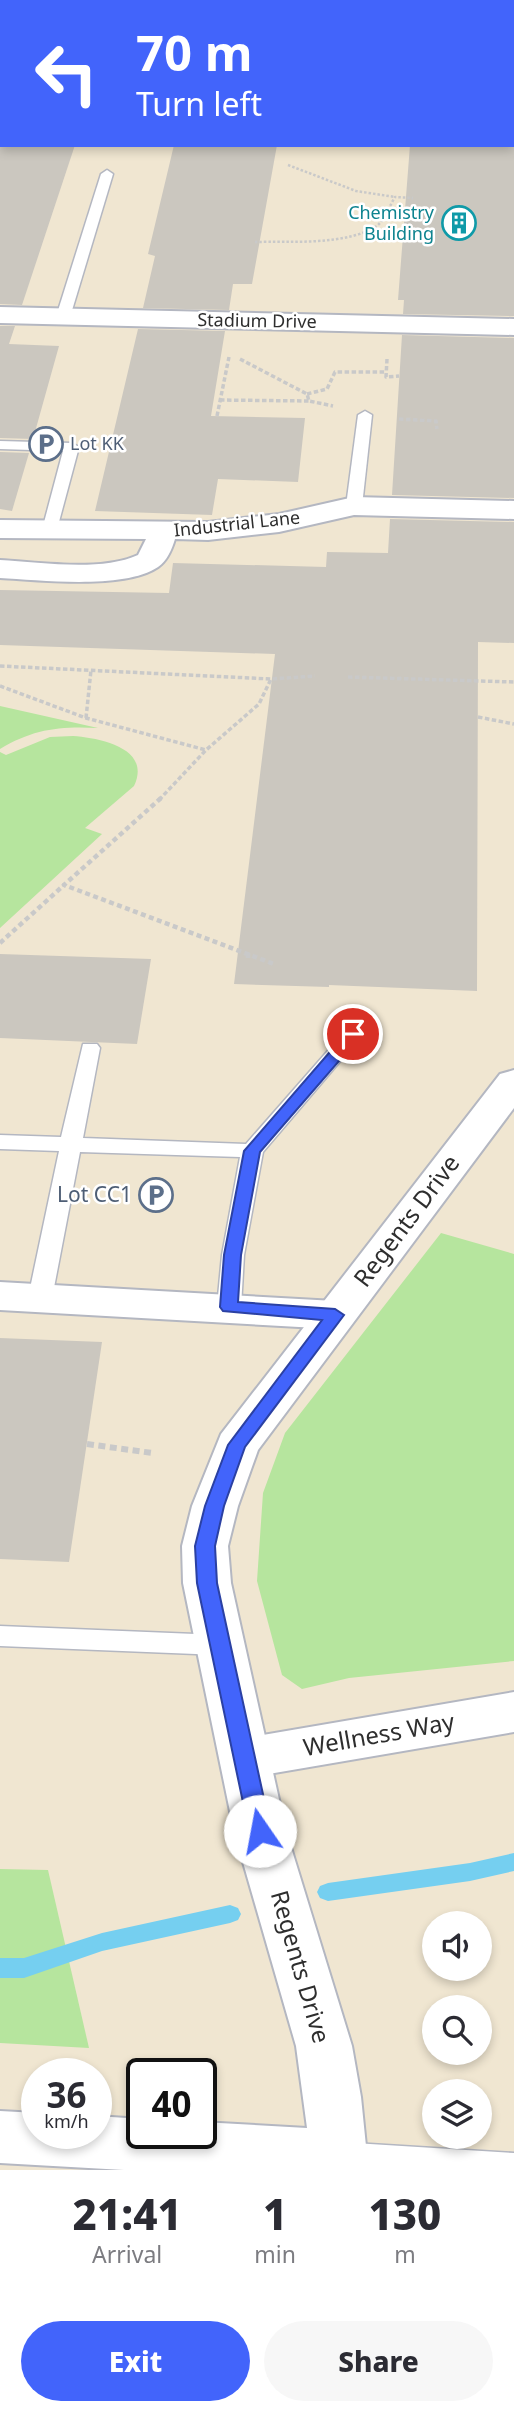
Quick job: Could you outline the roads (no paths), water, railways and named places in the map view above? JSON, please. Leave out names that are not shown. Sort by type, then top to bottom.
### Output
[{"type":"street","name":"Stadium Drive","points":[[0,315],[514,327]]},
{"type":"street","name":"Industrial Lane","points":[[0,529],[162,532],[259,526],[354,506],[514,510]]},
{"type":"street","points":[[0,569],[117,570],[146,563],[155,555],[162,532]]},
{"type":"street","name":"Regents Drive","points":[[338,2156],[333,2097],[324,2046],[260,1831],[207,1583],[205,1546],[237,1445],[514,1082]]},
{"type":"street","points":[[20,1297],[335,1315]]},
{"type":"street","name":"Wellness Way","points":[[244,1758],[514,1712]]},
{"type":"street","points":[[0,2137],[338,2156]]},
{"type":"lane","points":[[63,317],[107,174]]},
{"type":"lane","points":[[354,506],[365,415]]},
{"type":"lane","points":[[0,445],[72,447],[50,530]]},
{"type":"lane","points":[[229,1307],[233,1255],[252,1151],[353,1034]]},
{"type":"lane","points":[[20,1297],[71,1145],[90,1048]]},
{"type":"lane","points":[[0,1142],[252,1151]]},
{"type":"lane","points":[[0,1636],[220,1645]]},
{"type":"lane","points":[[338,2156],[514,2167]]},
{"type":"waterway","points":[[328,1892],[470,1872],[514,1862]]},
{"type":"waterway","points":[[0,1968],[24,1968],[102,1942],[230,1914]]},
{"type":"place","name":"Chemistry Building","points":[[459,223]]},
{"type":"place","name":"Lot KK","points":[[46,444]]},
{"type":"place","name":"Lot CC1","points":[[156,1195]]}]
